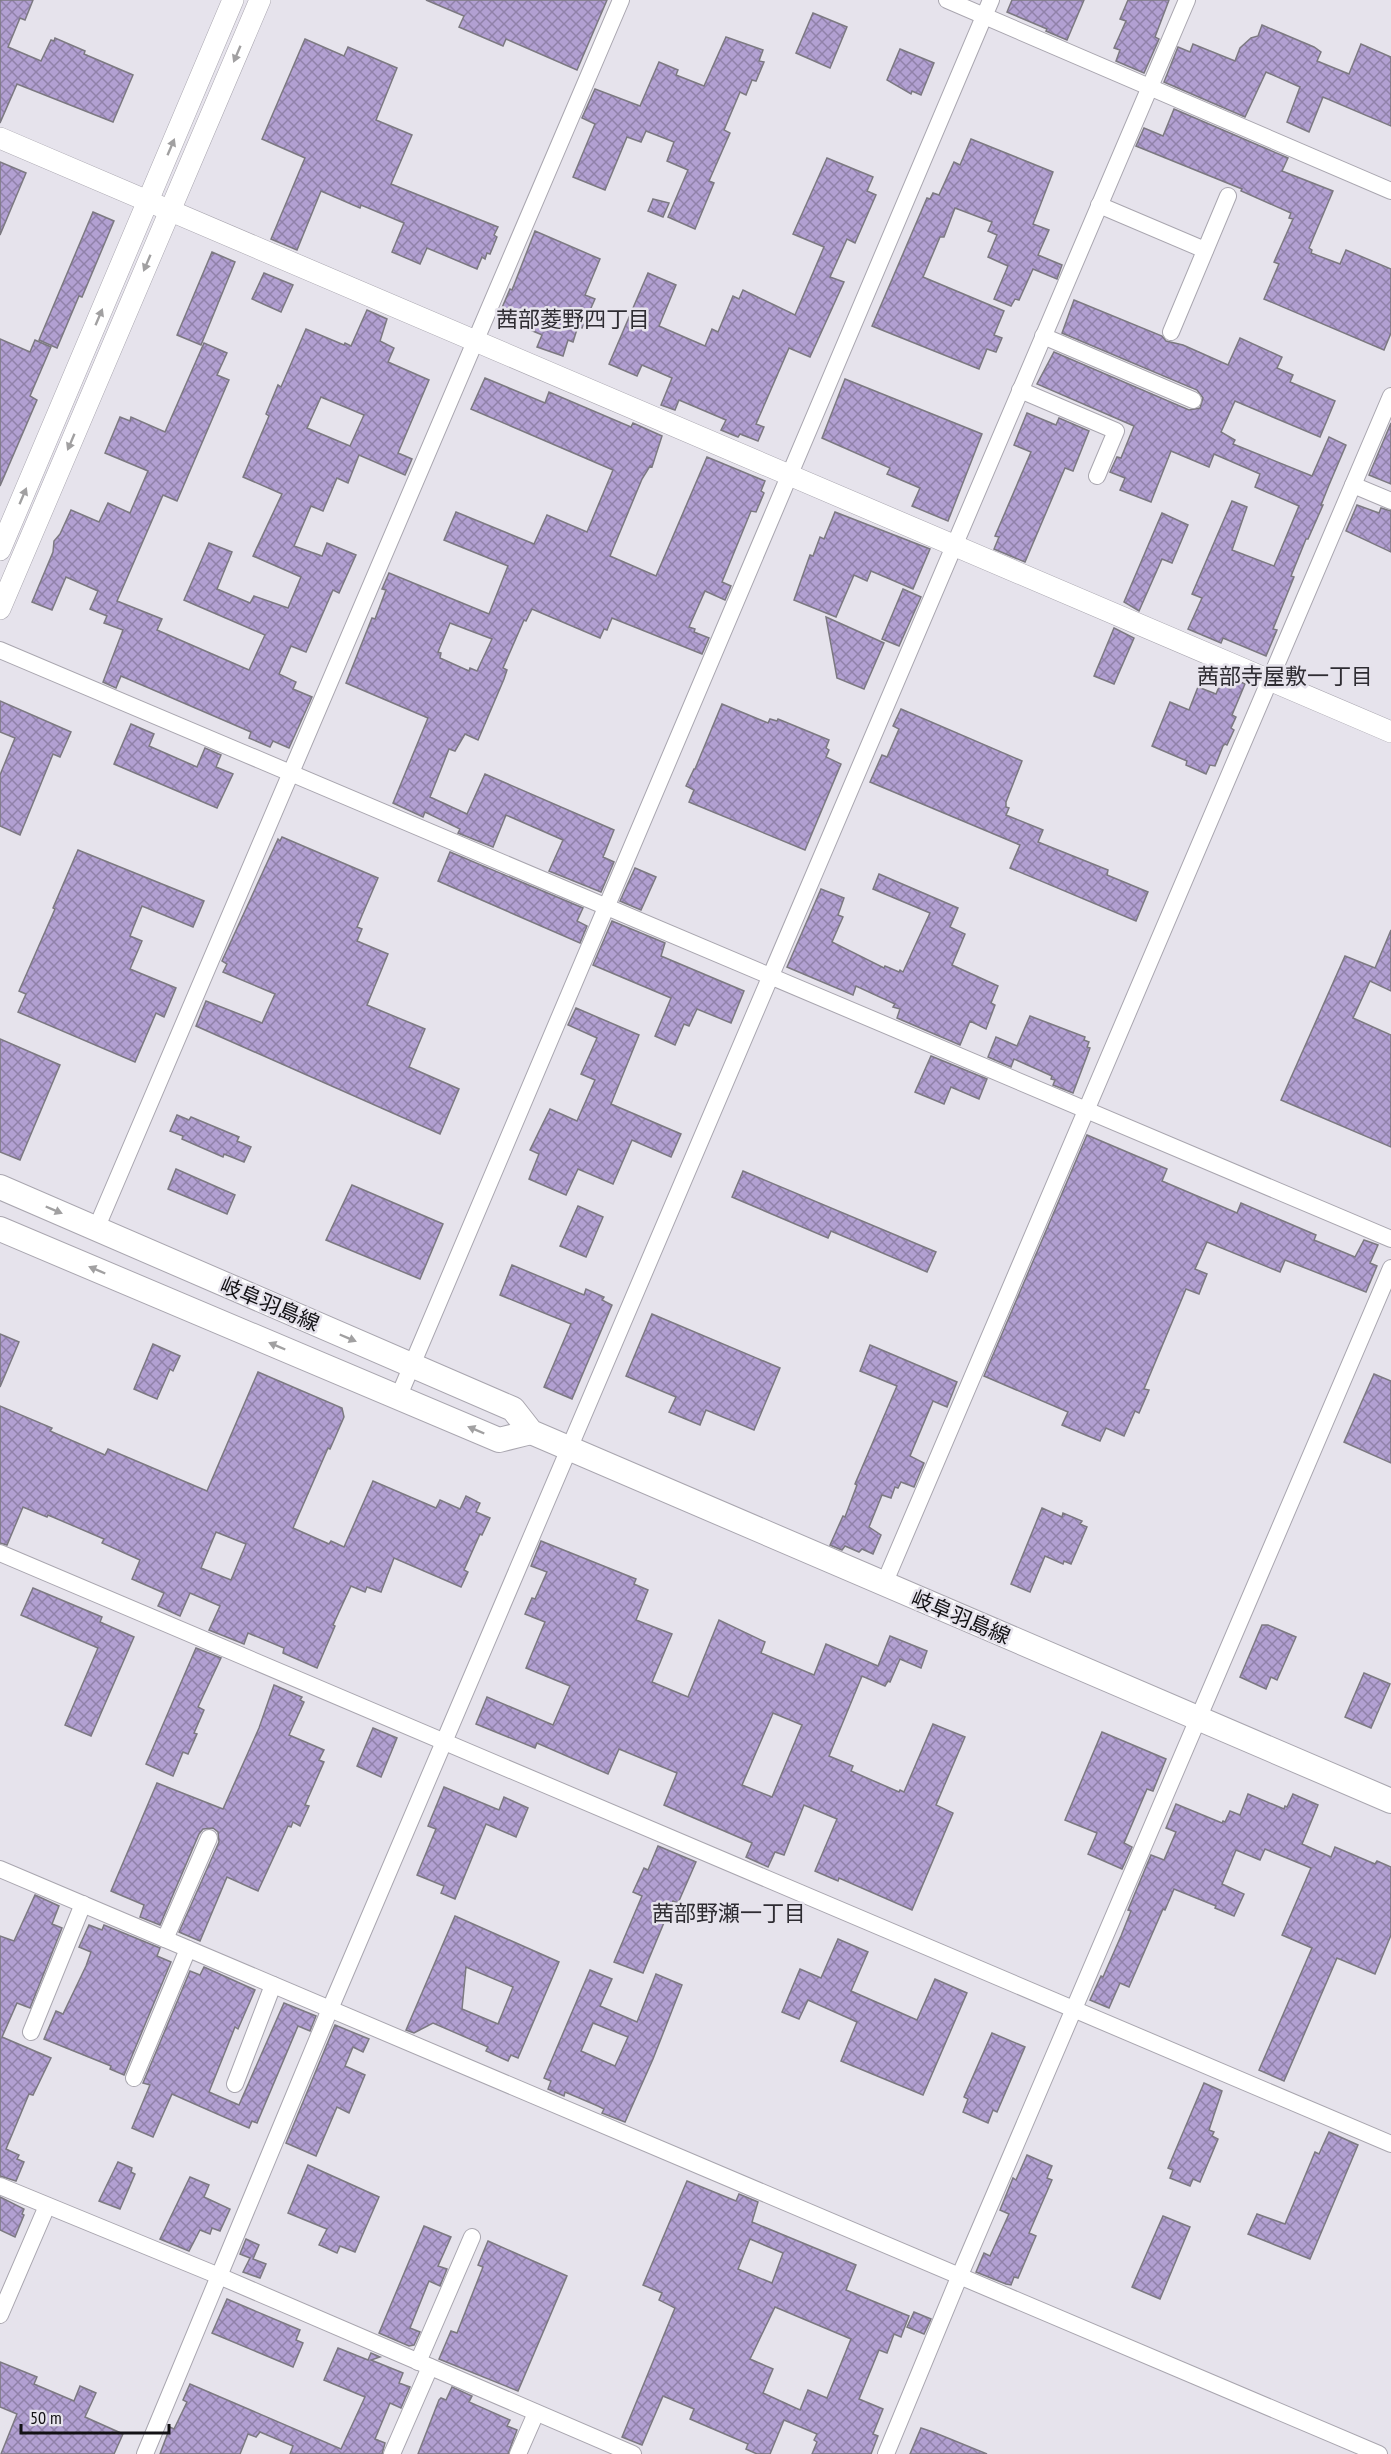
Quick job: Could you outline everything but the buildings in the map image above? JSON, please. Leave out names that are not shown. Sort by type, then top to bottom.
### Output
[{"type":"main road","name":"岐阜羽島線","points":[[0,1187],[513,1409],[531,1432],[1391,1801]]},
{"type":"main road","name":"岐阜羽島線","points":[[0,1228],[499,1440],[531,1432]]},
{"type":"street","points":[[0,550],[233,0]]},
{"type":"street","points":[[0,609],[260,0]]},
{"type":"street","points":[[96,1229],[621,0]]},
{"type":"street","points":[[947,0],[987,8],[1149,88],[1391,191]]},
{"type":"street","points":[[145,2454],[330,2009],[571,1449],[769,977],[1187,0]]},
{"type":"street","points":[[398,1398],[987,8]]},
{"type":"street","points":[[0,138],[1391,732]]},
{"type":"street","points":[[1171,332],[1228,196]]},
{"type":"street","points":[[1099,205],[1205,250]]},
{"type":"street","points":[[1043,336],[1193,400]]},
{"type":"street","points":[[1020,390],[1116,431],[1097,476]]},
{"type":"street","points":[[885,1584],[1391,396]]},
{"type":"street","points":[[1353,485],[1391,501]]},
{"type":"street","points":[[0,650],[1391,1239]]},
{"type":"street","points":[[886,2454],[960,2275],[1391,1268]]},
{"type":"street","points":[[0,1553],[1391,2144]]},
{"type":"street","points":[[165,1939],[209,1838]]},
{"type":"street","points":[[0,1869],[1379,2454]]},
{"type":"street","points":[[31,2032],[83,1904]]},
{"type":"street","points":[[134,2078],[188,1949]]},
{"type":"street","points":[[236,2084],[273,1985]]},
{"type":"street","points":[[0,2186],[219,2276],[633,2454]]},
{"type":"street","points":[[0,2316],[47,2206]]},
{"type":"street","points":[[392,2454],[472,2238]]},
{"type":"street","points":[[518,2454],[536,2413]]},
{"type":"district","name":"茜部菱野四丁目","points":[[573,319]]},
{"type":"district","name":"茜部寺屋敷一丁目","points":[[1285,676]]},
{"type":"district","name":"茜部野瀬一丁目","points":[[729,1913]]}]
